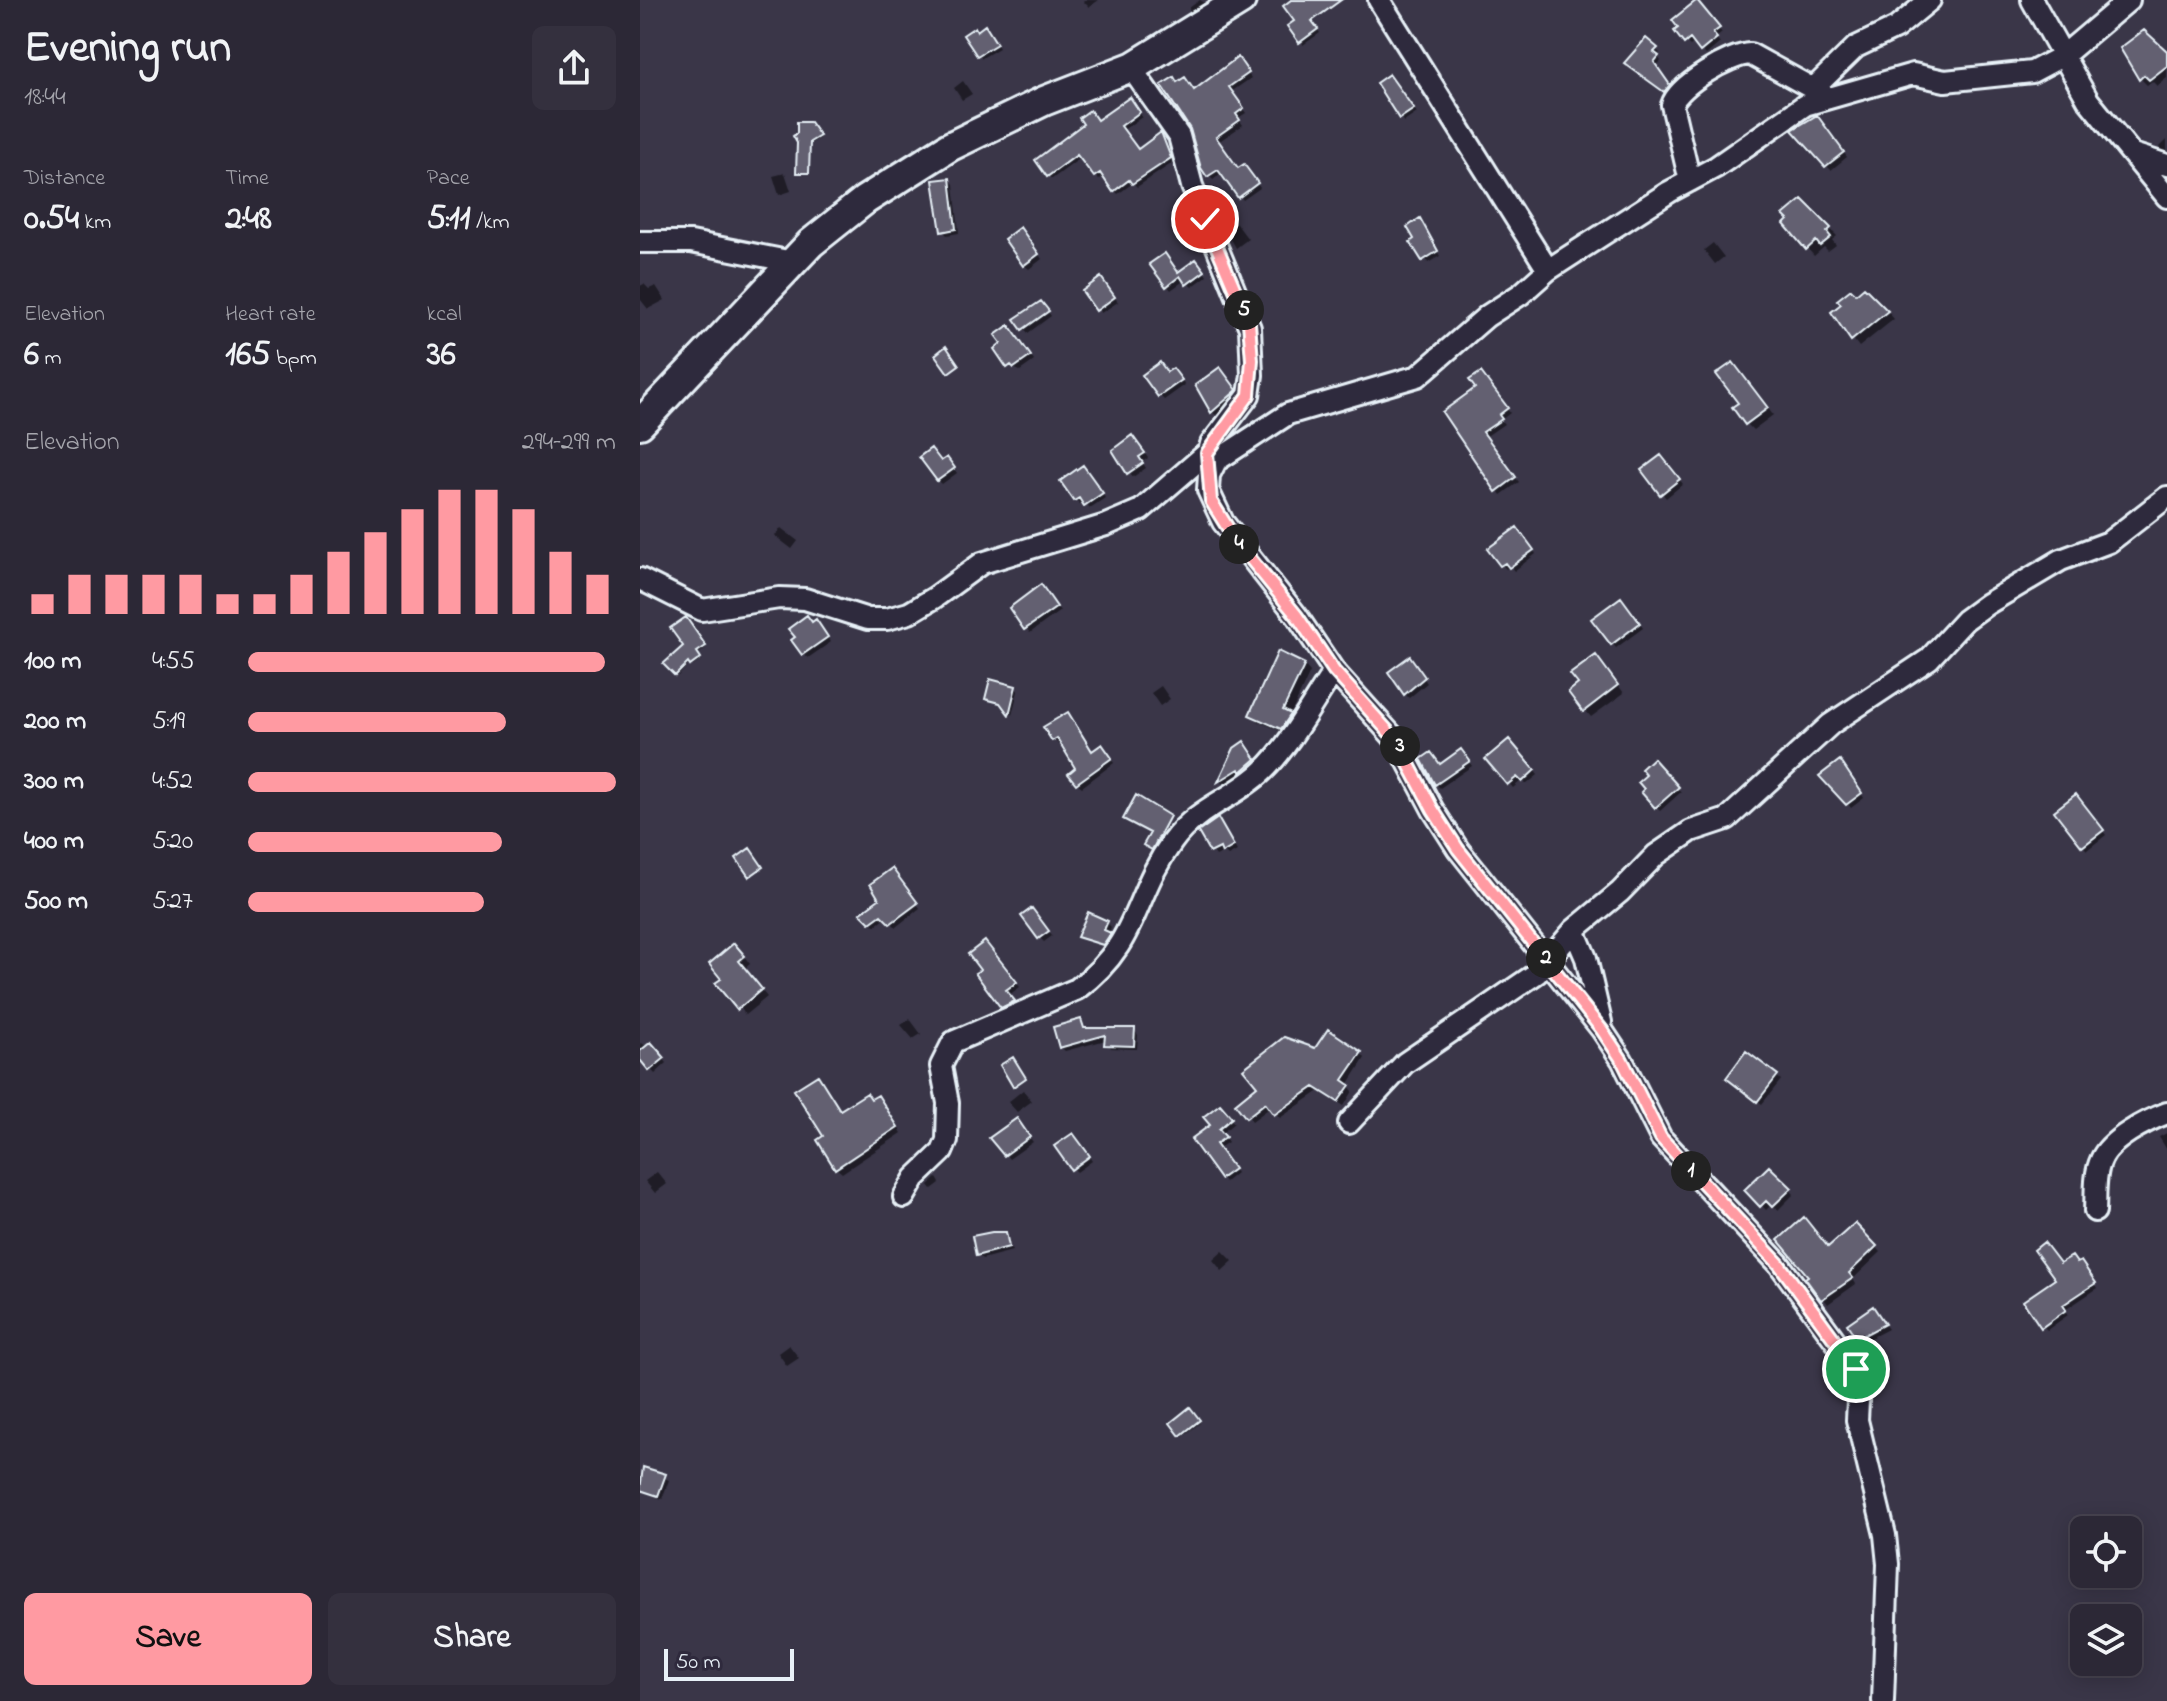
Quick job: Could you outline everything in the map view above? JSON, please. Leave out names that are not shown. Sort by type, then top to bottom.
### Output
[{"type":"street","points":[[640,424],[793,262],[865,200],[949,147],[1044,101],[1131,68],[1241,0]]},
{"type":"street","points":[[1379,0],[1548,270]]},
{"type":"street","points":[[1209,475],[1216,461],[1300,408],[1418,376],[1487,316],[1521,294],[1548,270],[1716,167],[1821,92],[1856,47],[1896,28],[1930,0]]},
{"type":"street","points":[[2032,0],[2088,100],[2167,197]]},
{"type":"street","points":[[1690,181],[1672,105],[1682,89],[1745,54],[1821,92],[1913,74],[1945,81],[2022,75],[2064,55],[2129,0]]},
{"type":"street","points":[[640,579],[673,599],[702,610],[779,598],[805,599],[868,619],[887,619],[909,613],[982,563],[1106,525],[1141,510],[1207,453],[1249,395],[1252,375],[1250,328],[1192,186],[1179,136],[1131,68]]},
{"type":"street","points":[[2131,153],[2167,165]]},
{"type":"street","points":[[640,242],[691,242],[793,262]]},
{"type":"street","points":[[1207,453],[1208,490],[1223,522],[1297,616],[1334,671],[1396,740],[1433,810],[1458,849],[1504,910],[1549,961],[1622,1060],[1661,1138],[1779,1264],[1856,1369],[1859,1381],[1857,1420],[1885,1535],[1888,1564],[1883,1701]]},
{"type":"street","points":[[1349,1123],[1405,1063],[1523,984],[1549,961],[1574,930],[1620,892],[1648,861],[1691,831],[1727,819],[1831,724],[1929,659],[1965,620],[1987,604],[2061,560],[2109,542],[2167,497]]},
{"type":"street","points":[[904,1197],[915,1178],[942,1152],[947,1140],[948,1103],[941,1066],[953,1042],[1077,989],[1092,978],[1122,945],[1171,844],[1215,801],[1264,770],[1334,671]]},
{"type":"street","points":[[1574,930],[1586,958],[1602,1030]]},
{"type":"street","points":[[2095,1211],[2097,1174],[2103,1156],[2143,1123],[2167,1113]]},
{"type":"building","points":[[1291,0],[1341,0],[1312,21],[1318,29],[1299,43],[1287,26],[1294,21],[1283,6]]},
{"type":"building","points":[[1697,0],[1720,28],[1713,33],[1717,38],[1700,52],[1690,39],[1684,44],[1674,31],[1678,28],[1672,20]]},
{"type":"building","points":[[985,25],[997,44],[977,56],[963,35]]},
{"type":"building","points":[[2144,30],[2167,51],[2167,66],[2149,80],[2144,75],[2139,80],[2120,48]]},
{"type":"building","points":[[1646,38],[1658,48],[1654,52],[1659,56],[1654,62],[1670,85],[1664,92],[1624,63]]},
{"type":"building","points":[[1238,57],[1249,73],[1229,87],[1244,108],[1236,114],[1240,120],[1216,137],[1238,168],[1244,164],[1258,183],[1238,198],[1218,170],[1207,177],[1201,168],[1190,129],[1161,85],[1174,77],[1177,82],[1185,77],[1194,90]]},
{"type":"building","points":[[1389,74],[1414,109],[1399,119],[1376,83]]},
{"type":"building","points":[[1130,97],[1140,112],[1121,126],[1138,149],[1161,132],[1171,158],[1132,184],[1129,180],[1113,192],[1100,173],[1094,177],[1077,155],[1047,177],[1035,160],[1083,124],[1079,118],[1090,110],[1097,120]]},
{"type":"building","points":[[1817,115],[1844,152],[1825,167],[1792,130]]},
{"type":"building","points":[[797,122],[810,122],[820,136],[810,142],[809,173],[796,173],[797,143],[793,136],[797,133]]},
{"type":"building","points":[[950,178],[956,229],[941,232],[933,180]]},
{"type":"building","points":[[1802,199],[1831,228],[1827,232],[1831,237],[1820,246],[1816,241],[1806,250],[1784,224],[1788,220],[1783,215]]},
{"type":"building","points":[[1420,218],[1438,251],[1422,261],[1410,242],[1414,239],[1407,227]]},
{"type":"building","points":[[1020,227],[1039,254],[1023,266],[1004,239]]},
{"type":"building","points":[[1165,253],[1178,272],[1196,259],[1205,271],[1186,285],[1180,276],[1166,287],[1149,264]]},
{"type":"building","points":[[1101,277],[1115,297],[1096,311],[1082,291]]},
{"type":"building","points":[[1864,287],[1888,311],[1851,341],[1831,312],[1841,304],[1837,300],[1851,289],[1856,294]]},
{"type":"building","points":[[1041,301],[1049,311],[1022,330],[1014,319]]},
{"type":"building","points":[[1009,325],[1031,356],[1014,368],[1011,365],[1007,368],[994,349],[1001,343],[995,335]]},
{"type":"building","points":[[946,346],[959,365],[948,373],[935,355]]},
{"type":"building","points":[[1160,362],[1167,372],[1173,368],[1182,380],[1158,397],[1142,375]]},
{"type":"building","points":[[1733,362],[1768,408],[1745,425],[1732,407],[1738,403],[1716,374]]},
{"type":"building","points":[[1220,367],[1237,390],[1211,413],[1195,385]]},
{"type":"building","points":[[1481,372],[1508,408],[1499,415],[1502,419],[1483,432],[1516,477],[1496,492],[1442,412],[1475,388],[1469,380]]},
{"type":"building","points":[[1132,435],[1145,453],[1139,457],[1143,463],[1127,474],[1112,450]]},
{"type":"building","points":[[931,448],[941,461],[947,457],[955,468],[937,481],[919,457]]},
{"type":"building","points":[[1661,455],[1680,479],[1660,495],[1641,470]]},
{"type":"building","points":[[1083,465],[1103,493],[1084,506],[1079,498],[1074,501],[1060,481]]},
{"type":"building","points":[[1517,527],[1534,550],[1509,568],[1505,563],[1500,566],[1487,549]]},
{"type":"building","points":[[1041,584],[1057,607],[1024,630],[1009,608]]},
{"type":"building","points":[[1621,597],[1640,623],[1611,645],[1591,619]]},
{"type":"building","points":[[807,615],[812,622],[816,619],[828,637],[802,655],[791,640],[795,637],[788,629]]},
{"type":"building","points":[[686,617],[706,646],[697,652],[701,658],[690,666],[688,663],[675,676],[663,664],[683,646],[670,628]]},
{"type":"building","points":[[1278,651],[1305,664],[1283,710],[1291,714],[1281,729],[1249,715]]},
{"type":"building","points":[[1596,655],[1618,685],[1583,712],[1568,692],[1578,684],[1570,674]]},
{"type":"building","points":[[1410,656],[1425,677],[1404,695],[1388,672]]},
{"type":"building","points":[[990,679],[1016,686],[1009,715],[1000,703],[985,699]]},
{"type":"building","points":[[1068,712],[1092,751],[1102,744],[1112,758],[1076,784],[1068,774],[1075,768],[1057,738],[1052,741],[1043,727]]},
{"type":"building","points":[[1509,739],[1535,770],[1522,782],[1517,777],[1507,785],[1485,759]]},
{"type":"building","points":[[1244,741],[1256,759],[1241,772],[1239,769],[1218,782],[1234,748]]},
{"type":"building","points":[[1461,749],[1470,761],[1435,785],[1421,759],[1431,752],[1440,764]]},
{"type":"building","points":[[1653,758],[1679,787],[1655,808],[1641,792],[1644,789],[1638,782],[1646,775],[1641,769]]},
{"type":"building","points":[[1840,760],[1862,793],[1846,805],[1819,776]]},
{"type":"building","points":[[2076,794],[2104,830],[2082,847],[2054,811]]},
{"type":"building","points":[[1136,795],[1170,816],[1152,850],[1143,845],[1150,833],[1123,819]]},
{"type":"building","points":[[1218,818],[1234,846],[1222,853],[1220,848],[1210,853],[1198,832]]},
{"type":"building","points":[[750,848],[763,867],[749,877],[736,858]]},
{"type":"building","points":[[892,868],[918,903],[890,924],[881,915],[870,923],[860,913],[879,899],[870,884]]},
{"type":"building","points":[[1032,908],[1049,931],[1038,939],[1021,916]]},
{"type":"building","points":[[1088,912],[1108,921],[1104,930],[1111,933],[1103,945],[1077,937]]},
{"type":"building","points":[[985,941],[1017,982],[1006,990],[1015,1001],[1001,1008],[975,973],[980,970],[968,954]]},
{"type":"building","points":[[734,943],[745,956],[739,961],[762,989],[737,1010],[715,983],[721,979],[709,964]]},
{"type":"building","points":[[1081,1019],[1084,1028],[1135,1028],[1134,1046],[1104,1045],[1105,1035],[1059,1048],[1053,1027]]},
{"type":"building","points":[[1328,1029],[1362,1052],[1343,1080],[1350,1085],[1338,1102],[1314,1087],[1274,1115],[1265,1103],[1246,1118],[1235,1104],[1257,1086],[1243,1069],[1284,1037],[1315,1048]]},
{"type":"building","points":[[651,1042],[665,1058],[649,1071],[640,1060],[640,1051]]},
{"type":"building","points":[[1746,1051],[1778,1075],[1757,1102],[1726,1078]]},
{"type":"building","points":[[1013,1057],[1026,1078],[1013,1087],[1000,1065]]},
{"type":"building","points":[[818,1075],[840,1110],[867,1093],[871,1099],[878,1095],[898,1127],[835,1169],[817,1140],[823,1136],[794,1090]]},
{"type":"building","points":[[1220,1104],[1232,1118],[1219,1129],[1226,1137],[1216,1144],[1234,1169],[1220,1179],[1191,1139],[1210,1125],[1203,1117]]},
{"type":"building","points":[[1017,1118],[1030,1137],[1004,1156],[989,1138]]},
{"type":"building","points":[[1073,1133],[1090,1156],[1071,1170],[1054,1146]]},
{"type":"building","points":[[1769,1166],[1792,1188],[1772,1207],[1766,1201],[1760,1207],[1744,1190]]},
{"type":"building","points":[[1804,1217],[1828,1247],[1855,1223],[1877,1246],[1849,1273],[1853,1278],[1821,1300],[1805,1278],[1808,1276],[1778,1240]]},
{"type":"building","points":[[1006,1232],[1009,1247],[976,1256],[972,1236]]},
{"type":"building","points":[[2044,1242],[2060,1263],[2072,1256],[2077,1263],[2081,1261],[2096,1283],[2063,1305],[2066,1310],[2041,1328],[2023,1301],[2055,1279],[2034,1250]]},
{"type":"building","points":[[1873,1306],[1885,1324],[1857,1339],[1847,1324]]},
{"type":"building","points":[[1190,1407],[1200,1420],[1180,1436],[1170,1423]]},
{"type":"building","points":[[643,1467],[666,1474],[658,1496],[640,1490]]},
{"type":"route","points":[[1205,219],[1250,328],[1252,375],[1249,395],[1207,453],[1211,501],[1223,522],[1275,592],[1297,616],[1334,671],[1396,740],[1414,777],[1458,849],[1602,1030],[1622,1060],[1661,1138],[1779,1264],[1856,1369]]}]
